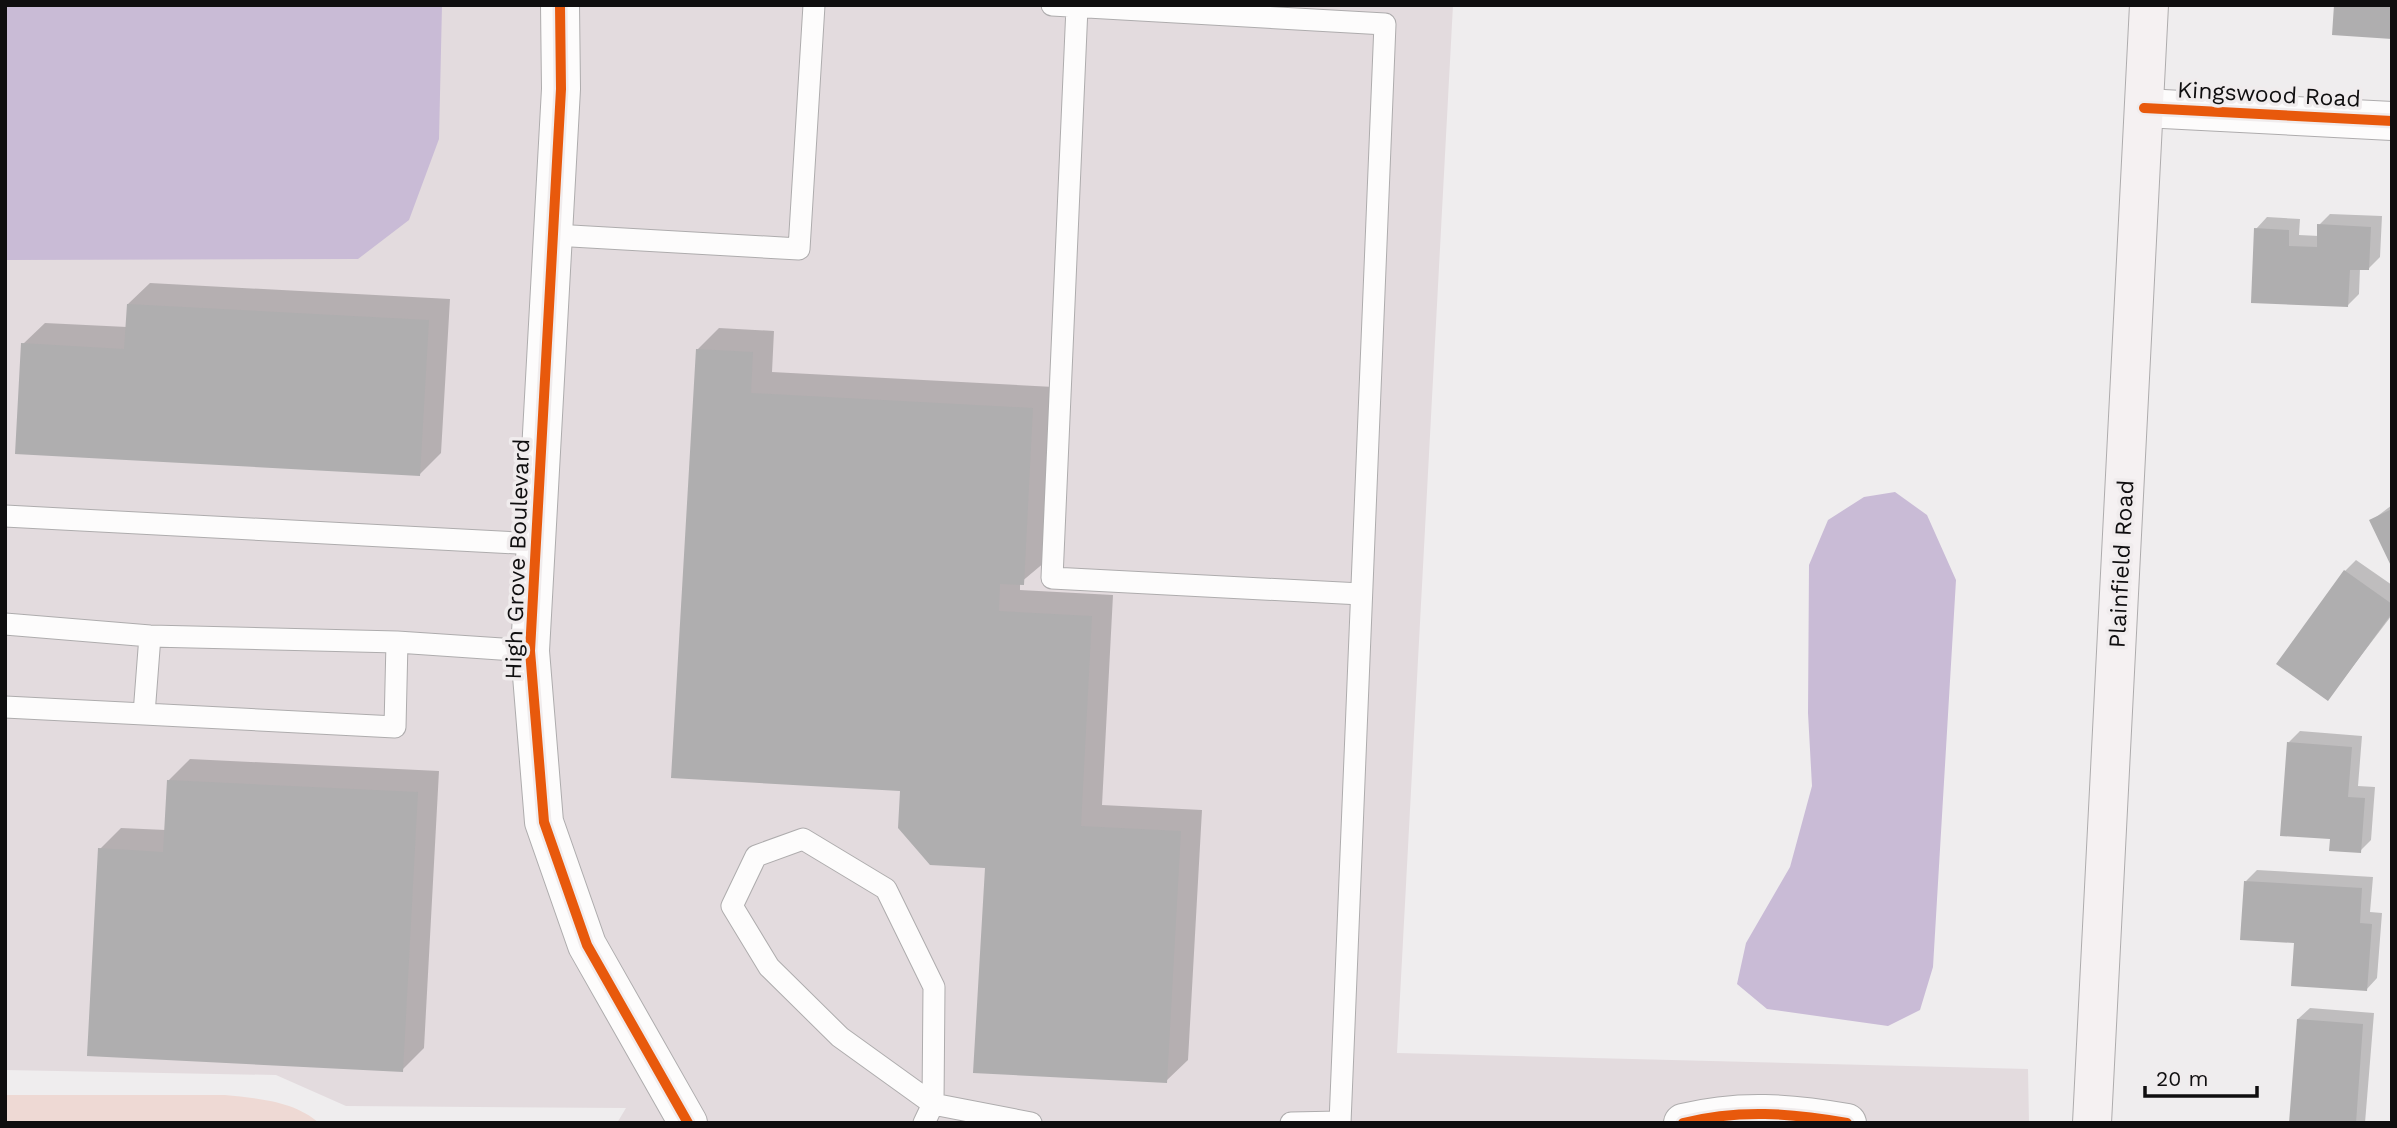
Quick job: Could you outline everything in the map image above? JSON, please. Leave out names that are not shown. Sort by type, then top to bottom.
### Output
[{"type":"main road","name":"Plainfield Road","points":[[2092,1123],[2149,5]]},
{"type":"street","name":"High Grove Boulevard","points":[[560,5],[561,89],[530,651],[544,822],[569,901],[605,981],[684,1122]]},
{"type":"street","name":"Kingswood Road","points":[[2144,108],[2392,121]]},
{"type":"street","points":[[1684,1123],[1711,1116],[1785,1112],[1847,1123]]},
{"type":"lane","points":[[554,235],[799,249],[814,5]]},
{"type":"lane","points":[[1052,5],[1385,24],[1340,1122],[1292,1123]]},
{"type":"lane","points":[[1077,7],[1052,578],[1361,594]]},
{"type":"lane","points":[[5,516],[536,544]]},
{"type":"lane","points":[[5,624],[150,636],[397,642],[530,651]]},
{"type":"lane","points":[[144,714],[150,636]]},
{"type":"lane","points":[[5,707],[395,727],[397,642]]},
{"type":"lane","points":[[929,1114],[934,987],[886,889],[803,839],[757,856],[732,906],[769,967],[840,1037],[929,1114],[1031,1123]]},
{"type":"shaded area","points":[[5,5],[1453,5],[1397,1053],[2028,1069],[2029,1123],[617,1123],[626,1108],[346,1106],[276,1075],[5,1070]]},
{"type":"shaded area","points":[[5,5],[442,5],[439,139],[409,220],[358,259],[5,260]]},
{"type":"shaded area","points":[[1895,492],[1927,515],[1956,580],[1933,967],[1920,1010],[1888,1026],[1767,1009],[1737,984],[1746,943],[1790,867],[1812,786],[1808,713],[1809,565],[1828,520],[1864,497]]},
{"type":"shaded area","points":[[5,1095],[225,1095],[287,1105],[319,1123],[5,1123]]},
{"type":"building","points":[[2334,5],[2392,5],[2392,39],[2332,35]]},
{"type":"building","points":[[2317,224],[2371,227],[2369,270],[2350,270],[2348,307],[2251,303],[2254,228],[2289,230],[2289,246],[2317,247]]},
{"type":"building","points":[[127,304],[429,320],[420,476],[15,454],[21,343],[124,349]]},
{"type":"building","points":[[696,349],[753,352],[751,393],[1033,408],[1024,585],[1000,584],[999,611],[1092,616],[1081,826],[1181,831],[1167,1083],[973,1073],[985,868],[930,865],[898,828],[900,791],[671,778]]},
{"type":"building","points":[[2392,509],[2392,568],[2369,520]]},
{"type":"building","points":[[2344,570],[2392,604],[2392,613],[2328,701],[2276,664]]},
{"type":"building","points":[[2287,742],[2352,747],[2348,797],[2365,798],[2361,853],[2329,851],[2330,839],[2280,836]]},
{"type":"building","points":[[167,780],[418,792],[403,1072],[87,1056],[98,848],[163,852]]},
{"type":"building","points":[[2244,881],[2362,888],[2360,923],[2372,924],[2367,991],[2291,986],[2294,943],[2240,940]]},
{"type":"building","points":[[2297,1019],[2363,1024],[2356,1123],[2289,1123]]},
{"type":"cycle path","points":[[560,5],[561,89],[530,651],[544,822],[587,945],[688,1123]]},
{"type":"cycle path","points":[[2144,108],[2392,121]]},
{"type":"cycle path","points":[[1683,1123],[1745,1114],[1806,1117],[1847,1123]]}]
